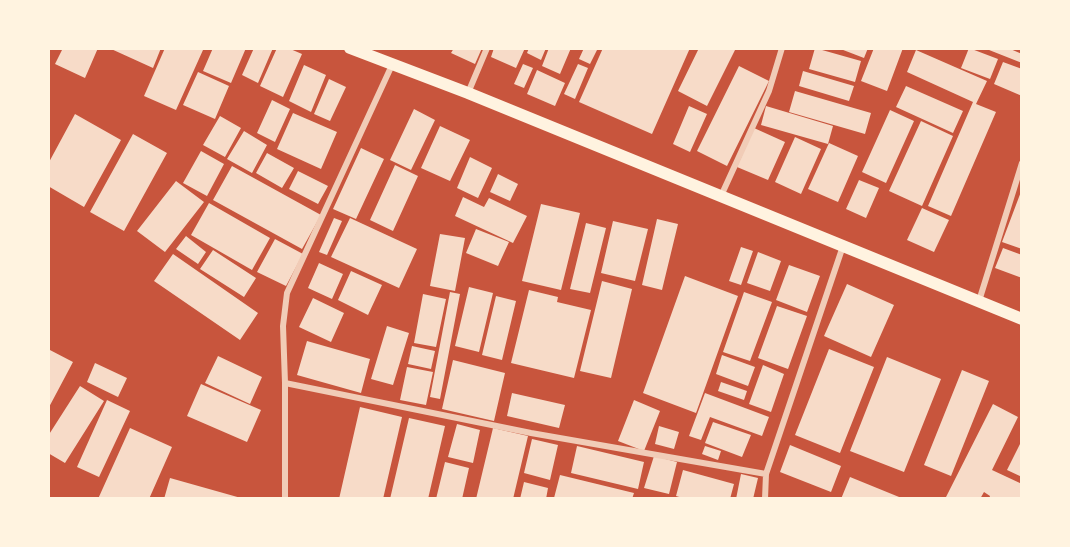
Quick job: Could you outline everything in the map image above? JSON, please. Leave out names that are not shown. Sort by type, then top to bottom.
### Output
[{"type":"main road","points":[[350,48],[468,93],[1022,319]]},
{"type":"street","points":[[468,93],[487,48]]},
{"type":"street","points":[[721,196],[769,91],[782,48]]},
{"type":"street","points":[[285,499],[284,326],[288,292],[392,65]]},
{"type":"street","points":[[979,301],[1022,164]]},
{"type":"street","points":[[765,499],[766,474],[843,245]]},
{"type":"street","points":[[285,383],[531,433],[766,474]]},
{"type":"building","points":[[63,48],[98,48],[85,78],[55,64]]},
{"type":"building","points":[[109,48],[161,48],[153,68]]},
{"type":"building","points":[[165,48],[203,50],[176,110],[144,96]]},
{"type":"building","points":[[213,48],[246,48],[231,83],[203,71]]},
{"type":"building","points":[[254,48],[273,48],[258,83],[242,75]]},
{"type":"building","points":[[277,48],[288,48],[302,54],[283,97],[260,86]]},
{"type":"building","points":[[454,48],[482,48],[475,64],[451,53]]},
{"type":"building","points":[[494,48],[525,48],[516,68],[491,57]]},
{"type":"building","points":[[529,48],[546,48],[541,60],[527,53]]},
{"type":"building","points":[[549,48],[571,48],[560,74],[542,66]]},
{"type":"building","points":[[584,48],[598,48],[590,64],[579,59]]},
{"type":"building","points":[[603,48],[690,48],[652,134],[579,102]]},
{"type":"building","points":[[699,48],[736,48],[707,106],[678,91]]},
{"type":"building","points":[[815,48],[861,61],[855,82],[809,69]]},
{"type":"building","points":[[838,48],[868,48],[864,58]]},
{"type":"building","points":[[874,48],[903,48],[887,91],[861,81]]},
{"type":"building","points":[[969,48],[998,59],[990,79],[961,68]]},
{"type":"building","points":[[984,48],[1008,48],[1022,54],[1022,63]]},
{"type":"building","points":[[916,50],[987,81],[976,104],[996,112],[951,216],[928,206],[973,102],[907,72]]},
{"type":"building","points":[[1003,62],[1022,69],[1022,96],[994,84]]},
{"type":"building","points":[[523,64],[533,68],[524,88],[514,84]]},
{"type":"building","points":[[578,64],[588,68],[575,99],[564,94]]},
{"type":"building","points":[[304,65],[326,75],[311,112],[289,101]]},
{"type":"building","points":[[739,66],[769,81],[727,166],[697,151]]},
{"type":"building","points":[[537,70],[565,83],[555,106],[527,94]]},
{"type":"building","points":[[803,71],[854,86],[849,101],[799,86]]},
{"type":"building","points":[[198,72],[229,86],[215,119],[183,105]]},
{"type":"building","points":[[329,79],[346,87],[330,121],[314,114]]},
{"type":"building","points":[[906,86],[963,111],[953,133],[896,107]]},
{"type":"building","points":[[795,91],[871,113],[865,134],[789,112]]},
{"type":"building","points":[[272,100],[290,109],[275,142],[257,133]]},
{"type":"building","points":[[689,106],[707,114],[690,152],[673,144]]},
{"type":"building","points":[[766,106],[833,126],[828,144],[761,125]]},
{"type":"building","points":[[414,109],[435,120],[411,170],[390,160]]},
{"type":"building","points":[[890,110],[914,121],[886,183],[862,172]]},
{"type":"building","points":[[293,113],[337,132],[321,169],[277,149]]},
{"type":"building","points":[[75,114],[121,140],[84,207],[48,186],[48,164]]},
{"type":"building","points":[[220,116],[241,128],[225,157],[203,145]]},
{"type":"building","points":[[921,121],[953,136],[922,206],[889,191]]},
{"type":"building","points":[[440,126],[470,140],[450,181],[421,168]]},
{"type":"building","points":[[754,128],[785,142],[768,180],[737,167]]},
{"type":"building","points":[[244,131],[267,145],[252,173],[227,159]]},
{"type":"building","points":[[133,134],[167,153],[124,231],[90,212]]},
{"type":"building","points":[[795,137],[821,149],[801,194],[775,182]]},
{"type":"building","points":[[829,143],[858,156],[838,202],[808,189]]},
{"type":"building","points":[[361,148],[384,159],[356,219],[333,209]]},
{"type":"building","points":[[201,151],[224,164],[207,196],[183,183]]},
{"type":"building","points":[[267,153],[294,168],[282,188],[256,173]]},
{"type":"building","points":[[470,157],[492,168],[478,198],[457,188]]},
{"type":"building","points":[[395,165],[418,176],[393,231],[370,220]]},
{"type":"building","points":[[232,166],[321,215],[302,249],[213,200]]},
{"type":"building","points":[[298,171],[328,186],[318,204],[289,189]]},
{"type":"building","points":[[498,174],[518,184],[510,201],[490,192]]},
{"type":"building","points":[[859,180],[879,188],[866,218],[846,209]]},
{"type":"building","points":[[176,181],[204,202],[165,252],[137,231]]},
{"type":"building","points":[[1022,189],[1022,249],[1002,242]]},
{"type":"building","points":[[463,197],[484,207],[489,198],[527,216],[513,243],[455,216]]},
{"type":"building","points":[[209,203],[270,238],[252,270],[191,235]]},
{"type":"building","points":[[541,204],[580,213],[561,290],[522,281]]},
{"type":"building","points":[[922,208],[949,220],[934,252],[907,240]]},
{"type":"building","points":[[334,218],[342,221],[327,255],[319,252]]},
{"type":"building","points":[[350,218],[417,249],[399,288],[331,257]]},
{"type":"building","points":[[657,219],[678,224],[662,290],[642,285]]},
{"type":"building","points":[[613,221],[648,229],[635,281],[601,273]]},
{"type":"building","points":[[586,223],[606,228],[590,293],[570,289]]},
{"type":"building","points":[[476,229],[509,242],[498,266],[466,253]]},
{"type":"building","points":[[440,234],[465,238],[455,291],[430,286]]},
{"type":"building","points":[[186,236],[206,252],[198,264],[176,249]]},
{"type":"building","points":[[275,239],[303,254],[286,286],[257,272]]},
{"type":"building","points":[[741,247],[753,251],[741,285],[729,281]]},
{"type":"building","points":[[1003,248],[1022,255],[1022,278],[995,268]]},
{"type":"building","points":[[213,250],[256,278],[244,297],[200,269]]},
{"type":"building","points":[[758,252],[781,261],[770,291],[747,283]]},
{"type":"building","points":[[173,254],[258,313],[240,340],[154,281]]},
{"type":"building","points":[[319,263],[343,274],[332,299],[308,288]]},
{"type":"building","points":[[789,265],[820,276],[807,312],[776,300]]},
{"type":"building","points":[[351,271],[382,285],[368,315],[338,300]]},
{"type":"building","points":[[685,276],[738,296],[696,413],[643,393]]},
{"type":"building","points":[[602,281],[632,289],[611,378],[580,371]]},
{"type":"building","points":[[847,284],[894,305],[871,357],[824,336]]},
{"type":"building","points":[[469,287],[493,293],[479,352],[455,346]]},
{"type":"building","points":[[529,290],[558,297],[557,302],[591,310],[574,378],[511,363]]},
{"type":"building","points":[[450,292],[460,294],[440,399],[430,397]]},
{"type":"building","points":[[744,292],[772,302],[750,361],[723,352]]},
{"type":"building","points":[[423,294],[446,299],[436,347],[414,343]]},
{"type":"building","points":[[496,296],[516,301],[502,360],[482,355]]},
{"type":"building","points":[[313,298],[344,313],[331,342],[299,327]]},
{"type":"building","points":[[777,306],[807,316],[788,369],[758,358]]},
{"type":"building","points":[[387,326],[409,333],[393,385],[371,379]]},
{"type":"building","points":[[307,341],[370,359],[361,393],[297,375]]},
{"type":"building","points":[[412,346],[435,351],[431,369],[408,364]]},
{"type":"building","points":[[48,349],[73,362],[48,409]]},
{"type":"building","points":[[829,349],[874,367],[840,453],[795,435]]},
{"type":"building","points":[[722,355],[755,367],[748,386],[716,374]]},
{"type":"building","points":[[218,356],[262,377],[250,404],[205,383]]},
{"type":"building","points":[[887,357],[941,379],[904,472],[850,451]]},
{"type":"building","points":[[453,360],[505,373],[494,421],[442,409]]},
{"type":"building","points":[[95,363],[127,378],[118,397],[87,382]]},
{"type":"building","points":[[763,365],[784,374],[771,412],[749,404]]},
{"type":"building","points":[[407,367],[433,372],[426,405],[400,400]]},
{"type":"building","points":[[962,370],[989,381],[951,476],[924,465]]},
{"type":"building","points":[[721,382],[747,391],[744,400],[718,391]]},
{"type":"building","points":[[201,384],[261,410],[247,442],[187,416]]},
{"type":"building","points":[[80,386],[104,401],[65,463],[48,453],[48,436]]},
{"type":"building","points":[[512,393],[565,405],[559,428],[507,416]]},
{"type":"building","points":[[705,393],[769,417],[762,436],[710,417],[701,440],[689,436]]},
{"type":"building","points":[[107,400],[130,411],[99,477],[77,467]]},
{"type":"building","points":[[634,400],[660,411],[644,451],[618,441]]},
{"type":"building","points":[[993,404],[1018,417],[992,470],[1022,484],[1022,499],[989,499],[990,496],[984,492],[980,499],[945,499]]},
{"type":"building","points":[[360,407],[402,417],[383,499],[339,499]]},
{"type":"building","points":[[409,418],[445,426],[428,499],[390,499]]},
{"type":"building","points":[[713,422],[751,435],[742,457],[705,443]]},
{"type":"building","points":[[457,424],[480,430],[473,463],[448,457]]},
{"type":"building","points":[[659,426],[679,432],[674,449],[655,444]]},
{"type":"building","points":[[130,428],[172,447],[149,499],[98,499]]},
{"type":"building","points":[[493,428],[528,436],[513,499],[476,499]]},
{"type":"building","points":[[532,439],[558,445],[550,480],[524,473]]},
{"type":"building","points":[[1022,440],[1022,477],[1007,470]]},
{"type":"building","points":[[790,445],[841,466],[831,492],[780,472]]},
{"type":"building","points":[[577,446],[644,462],[638,489],[571,473]]},
{"type":"building","points":[[705,446],[721,451],[718,460],[702,454]]},
{"type":"building","points":[[654,456],[677,462],[669,494],[644,488]]},
{"type":"building","points":[[445,462],[469,468],[462,499],[436,499]]},
{"type":"building","points":[[683,470],[734,484],[730,499],[686,499],[676,496]]},
{"type":"building","points":[[741,474],[758,478],[753,499],[736,499]]},
{"type":"building","points":[[560,475],[634,493],[632,499],[554,498]]},
{"type":"building","points":[[850,477],[904,499],[841,499]]},
{"type":"building","points":[[170,478],[241,498],[241,499],[164,499]]},
{"type":"building","points":[[524,482],[548,488],[546,499],[520,499]]}]
